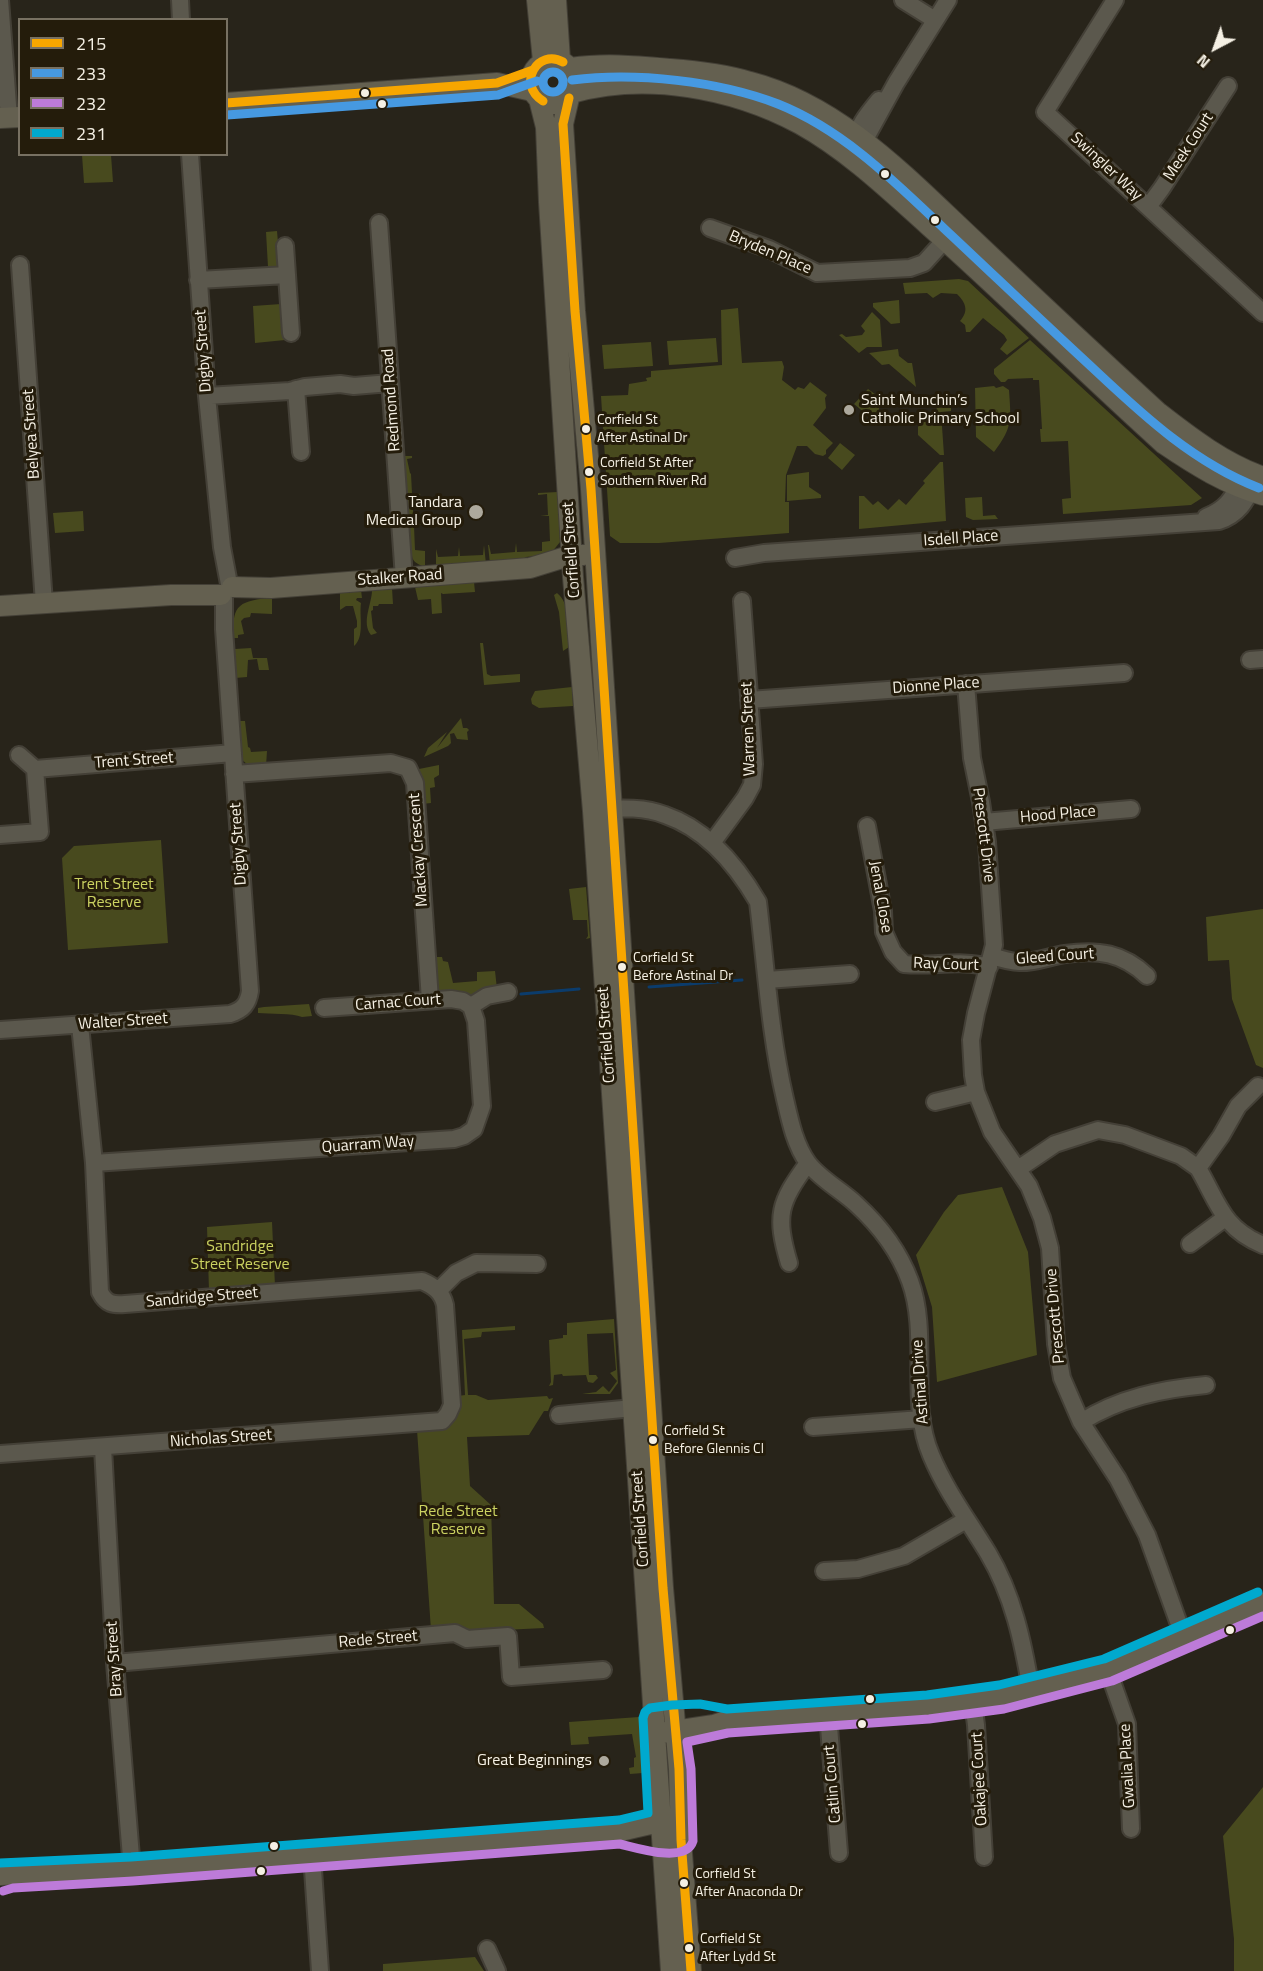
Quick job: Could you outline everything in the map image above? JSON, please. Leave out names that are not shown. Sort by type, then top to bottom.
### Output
[{"type":"main road","points":[[537,0],[552,65],[575,80],[571,95]]},
{"type":"main road","points":[[552,65],[556,0]]},
{"type":"main road","points":[[228,103],[497,83],[552,65],[621,64],[704,72],[752,82],[786,95],[858,136],[911,181],[952,233],[1164,444],[1193,464],[1254,483]]},
{"type":"main road","points":[[536,95],[531,77],[552,65]]},
{"type":"main road","points":[[497,83],[536,95],[544,102],[557,104],[571,95],[597,86],[643,83],[685,87],[715,93],[764,108],[815,133],[861,166],[899,199],[952,233]]},
{"type":"main road","name":"Corfield Street","points":[[536,95],[546,127],[573,577],[602,809],[652,1407],[665,1725]]},
{"type":"main road","name":"Corfield Street","points":[[571,95],[563,124],[575,311],[588,442],[597,576],[602,809],[633,1408],[665,1725],[679,1769],[671,1831],[671,1971]]},
{"type":"main road","name":"Stalker Road","points":[[0,606],[530,568],[572,555],[595,554]]},
{"type":"main road","name":"Stalker Road","points":[[530,568],[573,577],[597,576]]},
{"type":"main road","points":[[665,1725],[687,1715],[715,1717],[726,1721],[973,1702],[1108,1670],[1263,1603]]},
{"type":"main road","points":[[4,1877],[621,1832],[671,1831]]},
{"type":"main road","name":"Corfield Street","points":[[671,1831],[690,1971]]},
{"type":"street","points":[[0,0],[9,118]]},
{"type":"street","points":[[180,0],[181,18]]},
{"type":"street","points":[[903,0],[935,20]]},
{"type":"street","points":[[899,199],[888,177],[860,150],[858,127],[896,83],[948,0]]},
{"type":"street","name":"Swingler Way","points":[[1115,0],[1045,112],[1263,314]]},
{"type":"street","name":"Meek Court","points":[[1148,207],[1228,86]]},
{"type":"street","points":[[815,133],[837,139],[858,136]]},
{"type":"street","name":"Digby Street","points":[[190,156],[207,396],[222,547],[220,565],[226,591],[226,645],[250,991],[249,999],[244,1007]]},
{"type":"street","name":"Redmond Road","points":[[379,223],[404,578]]},
{"type":"street","name":"Bryden Place","points":[[710,228],[769,249],[817,273],[910,267],[924,263],[952,233]]},
{"type":"street","points":[[285,246],[291,333]]},
{"type":"street","name":"Belyea Street","points":[[20,265],[44,603]]},
{"type":"street","points":[[198,280],[286,275]]},
{"type":"street","points":[[207,396],[340,384],[354,386],[390,383]]},
{"type":"street","points":[[296,389],[301,452]]},
{"type":"street","name":"Isdell Place","points":[[735,558],[764,553],[1219,521],[1237,513],[1254,483]]},
{"type":"street","name":"Warren Street","points":[[712,843],[742,804],[752,785],[754,764],[742,601]]},
{"type":"street","name":"Dionne Place","points":[[749,700],[1124,673]]},
{"type":"street","name":"Prescott Drive","points":[[966,684],[972,758],[984,822],[993,933],[990,962],[971,1040],[976,1092],[992,1132],[1029,1186],[1042,1218],[1050,1248],[1056,1344],[1062,1378],[1081,1422],[1118,1479],[1147,1535],[1184,1638]]},
{"type":"street","name":"Trent Street","points":[[35,769],[233,753]]},
{"type":"street","points":[[20,755],[35,769],[40,832]]},
{"type":"street","name":"Mackay Crescent","points":[[234,774],[392,763],[408,768],[415,783],[430,1000]]},
{"type":"street","name":"Astinal Drive","points":[[602,809],[640,809],[666,815],[689,826],[712,843],[746,882],[758,902],[775,1057],[792,1131],[808,1163],[856,1204],[881,1230],[898,1254],[911,1283],[916,1311],[922,1419],[929,1451],[942,1482],[988,1554],[1006,1590],[1023,1640],[1031,1690]]},
{"type":"street","name":"Hood Place","points":[[984,822],[1131,809]]},
{"type":"street","name":"Jenal Close","points":[[867,826],[883,911],[884,932],[893,952],[904,964]]},
{"type":"street","points":[[0,835],[40,832],[54,842]]},
{"type":"street","name":"Gleed Court","points":[[990,962],[1033,961],[1065,954],[1106,953],[1126,959],[1147,976]]},
{"type":"street","name":"Ray Court","points":[[904,964],[920,966],[990,962]]},
{"type":"street","points":[[768,980],[850,974]]},
{"type":"street","points":[[471,1006],[481,998],[508,992]]},
{"type":"street","name":"Carnac Court","points":[[324,1008],[451,999],[463,1001],[471,1006]]},
{"type":"street","name":"Quarram Way","points":[[93,1163],[454,1139],[464,1136],[474,1129],[482,1106],[476,1021],[471,1006]]},
{"type":"street","name":"Walter Street","points":[[0,1030],[230,1014],[244,1007]]},
{"type":"street","name":"Sandridge Street","points":[[80,1025],[93,1163],[100,1292],[109,1304],[413,1281],[431,1284],[438,1291]]},
{"type":"street","points":[[1198,1168],[1221,1136],[1238,1106],[1258,1086]]},
{"type":"street","points":[[935,1102],[976,1092]]},
{"type":"street","points":[[1018,1169],[1055,1144],[1098,1130],[1125,1135],[1181,1156],[1198,1168],[1225,1218],[1248,1239],[1263,1245]]},
{"type":"street","points":[[789,1263],[780,1234],[781,1213],[789,1190],[808,1163]]},
{"type":"street","points":[[1190,1244],[1225,1218]]},
{"type":"street","points":[[438,1291],[456,1273],[476,1263],[537,1264]]},
{"type":"street","name":"Nicholas Street","points":[[0,1454],[442,1421],[452,1405],[445,1305],[438,1291]]},
{"type":"street","points":[[1081,1422],[1101,1411],[1143,1395],[1173,1388],[1206,1385]]},
{"type":"street","points":[[559,1415],[652,1407]]},
{"type":"street","points":[[813,1427],[922,1419]]},
{"type":"street","name":"Bray Street","points":[[103,1448],[115,1663],[132,1869]]},
{"type":"street","points":[[824,1571],[858,1569],[904,1557],[966,1520]]},
{"type":"street","name":"Rede Street","points":[[115,1663],[455,1633],[467,1639],[508,1636],[511,1677],[603,1670]]},
{"type":"street","name":"Gwalia Place","points":[[1108,1670],[1127,1724],[1131,1829]]},
{"type":"street","name":"Oakajee Court","points":[[973,1702],[984,1857]]},
{"type":"street","name":"Catlin Court","points":[[828,1714],[839,1853]]},
{"type":"street","points":[[312,1855],[320,1971]]},
{"type":"street","points":[[487,1949],[497,1971]]},
{"type":"green space","points":[[82,156],[111,156],[113,182],[84,183]]},
{"type":"green space","points":[[277,231],[280,266],[268,267],[266,232]]},
{"type":"green space","points":[[959,279],[968,281],[1029,338],[1007,355],[1000,349],[1007,340],[1004,335],[983,318],[970,332],[966,332],[965,325],[960,321],[965,314],[965,307],[957,294],[941,293],[933,298],[927,293],[905,294],[903,283]]},
{"type":"green space","points":[[899,300],[900,323],[891,324],[873,307],[873,303]]},
{"type":"green space","points":[[281,304],[285,340],[255,343],[253,306]]},
{"type":"green space","points":[[738,308],[742,363],[782,361],[784,367],[782,380],[795,390],[798,387],[804,389],[810,382],[827,395],[826,408],[813,425],[833,443],[823,456],[815,454],[807,446],[797,446],[786,475],[785,502],[789,502],[789,533],[659,543],[620,543],[610,536],[601,396],[628,395],[629,384],[647,381],[646,378],[651,377],[651,371],[722,365],[721,310]]},
{"type":"green space","points":[[872,312],[880,320],[882,347],[867,347],[859,353],[839,335],[846,337],[862,335],[865,331],[861,326]]},
{"type":"green space","points":[[716,338],[718,362],[669,365],[667,341]]},
{"type":"green space","points":[[1030,340],[1202,498],[1191,505],[1063,514],[1062,499],[1071,498],[1068,441],[1041,442],[1039,380],[1033,380],[1033,378],[1008,379],[1001,382],[994,374],[994,369]]},
{"type":"green space","points":[[651,342],[653,366],[604,369],[602,345]]},
{"type":"green space","points":[[898,349],[899,356],[908,363],[912,363],[916,387],[889,364],[882,365],[869,353]]},
{"type":"green space","points":[[994,386],[996,388],[1003,386],[1009,390],[1010,409],[1008,429],[994,452],[976,437],[975,388]]},
{"type":"green space","points":[[868,389],[879,397],[879,411],[872,419],[854,404]]},
{"type":"green space","points":[[944,400],[951,405],[951,411],[941,412],[944,455],[940,455],[918,435],[918,427],[937,409],[935,406]]},
{"type":"green space","points":[[840,443],[855,455],[842,470],[828,458]]},
{"type":"green space","points":[[412,456],[407,459],[412,493],[421,494],[412,498],[414,523],[423,524],[414,526],[415,550],[425,551],[425,567],[415,562],[412,558],[411,547],[407,546],[401,458]]},
{"type":"green space","points":[[940,462],[943,462],[946,521],[859,529],[859,496],[864,496],[873,505],[878,501],[888,510],[899,499],[906,505]]},
{"type":"green space","points":[[809,472],[809,487],[821,495],[821,498],[787,501],[787,475]]},
{"type":"green space","points":[[558,492],[560,542],[552,552],[546,555],[526,557],[519,562],[490,564],[488,545],[491,554],[515,552],[516,543],[517,552],[542,551],[542,542],[550,541],[549,516],[540,516],[548,515],[547,494],[538,495],[538,493]]},
{"type":"green space","points":[[982,497],[983,516],[995,515],[998,519],[973,520],[966,517],[965,498]]},
{"type":"green space","points":[[83,511],[84,531],[55,533],[53,513]]},
{"type":"green space","points":[[484,545],[486,564],[438,567],[436,565],[436,549],[438,557],[458,556],[459,547],[460,556],[483,555]]},
{"type":"green space","points":[[474,582],[475,592],[441,593],[442,613],[432,614],[431,599],[418,600],[415,587]]},
{"type":"green space","points":[[392,588],[393,604],[373,606],[371,611],[373,628],[377,633],[371,635],[367,619],[372,590]]},
{"type":"green space","points":[[361,590],[362,598],[356,600],[361,603],[361,632],[354,646],[354,629],[357,627],[357,621],[353,606],[346,606],[340,610],[340,592]]},
{"type":"green space","points":[[557,593],[565,604],[568,618],[569,647],[563,651],[559,612],[554,595]]},
{"type":"green space","points":[[272,597],[272,614],[251,613],[250,617],[241,621],[244,634],[234,638],[234,617],[240,606],[253,600]]},
{"type":"green space","points":[[480,643],[483,643],[487,674],[491,676],[520,674],[520,682],[484,685]]},
{"type":"green space","points":[[251,648],[253,658],[267,658],[269,670],[259,670],[257,659],[248,660],[247,677],[235,678],[233,651]]},
{"type":"green space","points":[[572,687],[573,706],[539,708],[532,704],[531,699],[535,691]]},
{"type":"green space","points":[[461,718],[463,728],[469,730],[468,740],[457,739],[454,733],[450,734],[451,743],[448,746],[424,757],[428,748],[447,732],[437,748]]},
{"type":"green space","points":[[237,721],[245,721],[248,747],[251,752],[267,751],[266,766],[255,766],[243,760],[240,755]]},
{"type":"green space","points":[[439,765],[439,775],[434,778],[435,787],[430,788],[431,803],[422,804],[419,769]]},
{"type":"green space","name":"Trent Street Reserve","points":[[161,840],[168,943],[68,950],[62,858],[74,846]]},
{"type":"green space","points":[[586,887],[590,938],[586,939],[588,936],[587,920],[573,920],[569,889]]},
{"type":"green space","points":[[1263,909],[1263,1068],[1256,1065],[1232,999],[1229,960],[1208,961],[1206,917]]},
{"type":"green space","points":[[442,957],[443,961],[448,962],[453,983],[477,981],[477,972],[495,971],[497,989],[466,996],[443,992],[436,988],[432,959]]},
{"type":"green space","points":[[309,1004],[312,1016],[258,1013],[258,1008]]},
{"type":"green space","points":[[1002,1187],[1028,1252],[1037,1355],[937,1382],[932,1307],[916,1255],[958,1195]]},
{"type":"green space","name":"Sandridge Street Reserve","points":[[272,1222],[275,1286],[209,1291],[207,1227]]},
{"type":"green space","points":[[614,1319],[618,1383],[610,1394],[582,1394],[596,1392],[603,1386],[609,1392],[617,1381],[610,1373],[616,1370],[613,1333],[587,1334],[589,1375],[596,1375],[598,1378],[593,1383],[588,1382],[586,1375],[563,1376],[562,1374],[554,1375],[553,1385],[549,1386],[551,1382],[549,1340],[563,1338],[563,1335],[567,1335],[567,1323]]},
{"type":"green space","name":"Rede Street Reserve","points":[[515,1326],[515,1330],[482,1332],[481,1337],[464,1339],[468,1395],[476,1395],[488,1400],[547,1396],[549,1399],[553,1398],[548,1411],[544,1411],[529,1435],[467,1437],[470,1486],[491,1505],[494,1604],[519,1604],[543,1624],[544,1628],[463,1632],[431,1630],[417,1430],[434,1429],[458,1396],[465,1395],[462,1330]]},
{"type":"green space","points":[[639,1717],[643,1773],[630,1774],[629,1768],[634,1767],[636,1757],[632,1734],[588,1737],[589,1744],[571,1745],[569,1722]]},
{"type":"green space","points":[[1263,1787],[1263,1971],[1234,1971],[1234,1939],[1223,1836]]},
{"type":"green space","points":[[475,1957],[484,1971],[383,1971],[383,1964]]},
{"type":"waterway","points":[[649,987],[742,980]]},
{"type":"waterway","points":[[521,994],[579,989]]},
{"type":"transit line","name":"215","points":[[543,101],[535,94],[531,86],[534,70],[546,60],[554,59],[563,62]]},
{"type":"transit line","name":"215","points":[[228,103],[497,83],[533,70]]},
{"type":"transit line","name":"233","points":[[553,72],[560,75],[563,82],[560,89],[553,92],[546,89],[543,82],[546,75],[553,72]]},
{"type":"transit line","name":"233","points":[[572,80],[623,77],[704,84],[755,96],[803,115],[849,144],[891,179],[1134,406],[1172,438],[1214,466],[1259,488]]},
{"type":"transit line","name":"233","points":[[228,115],[498,95],[537,81]]},
{"type":"transit line","name":"215","points":[[569,98],[563,124],[575,311],[591,489],[663,1588],[679,1769],[681,1840],[691,1971]]},
{"type":"transit line","name":"231","points":[[0,1863],[131,1857],[619,1820],[648,1813],[643,1718],[645,1712],[650,1708],[700,1704],[727,1709],[927,1695],[999,1685],[1104,1659],[1258,1592]]},
{"type":"transit line","name":"232","points":[[3,1891],[13,1888],[620,1844],[660,1853],[681,1852],[689,1848],[693,1841],[691,1769],[687,1742],[728,1733],[929,1719],[1004,1709],[1112,1681],[1263,1616]]},
{"type":"place","name":"Saint Munchin’s Catholic Primary School","points":[[849,410]]},
{"type":"place","name":"Corfield St After Astinal Dr","points":[[586,429]]},
{"type":"place","name":"Corfield St After Southern River Rd","points":[[589,472]]},
{"type":"place","name":"Tandara Medical Group","points":[[476,512]]},
{"type":"place","name":"Corfield St Before Astinal Dr","points":[[622,967]]},
{"type":"place","name":"Corfield St Before Glennis Cl","points":[[653,1440]]},
{"type":"place","name":"Great Beginnings","points":[[604,1761]]},
{"type":"place","name":"Corfield St After Anaconda Dr","points":[[684,1883]]},
{"type":"place","name":"Corfield St After Lydd St","points":[[689,1948]]}]
